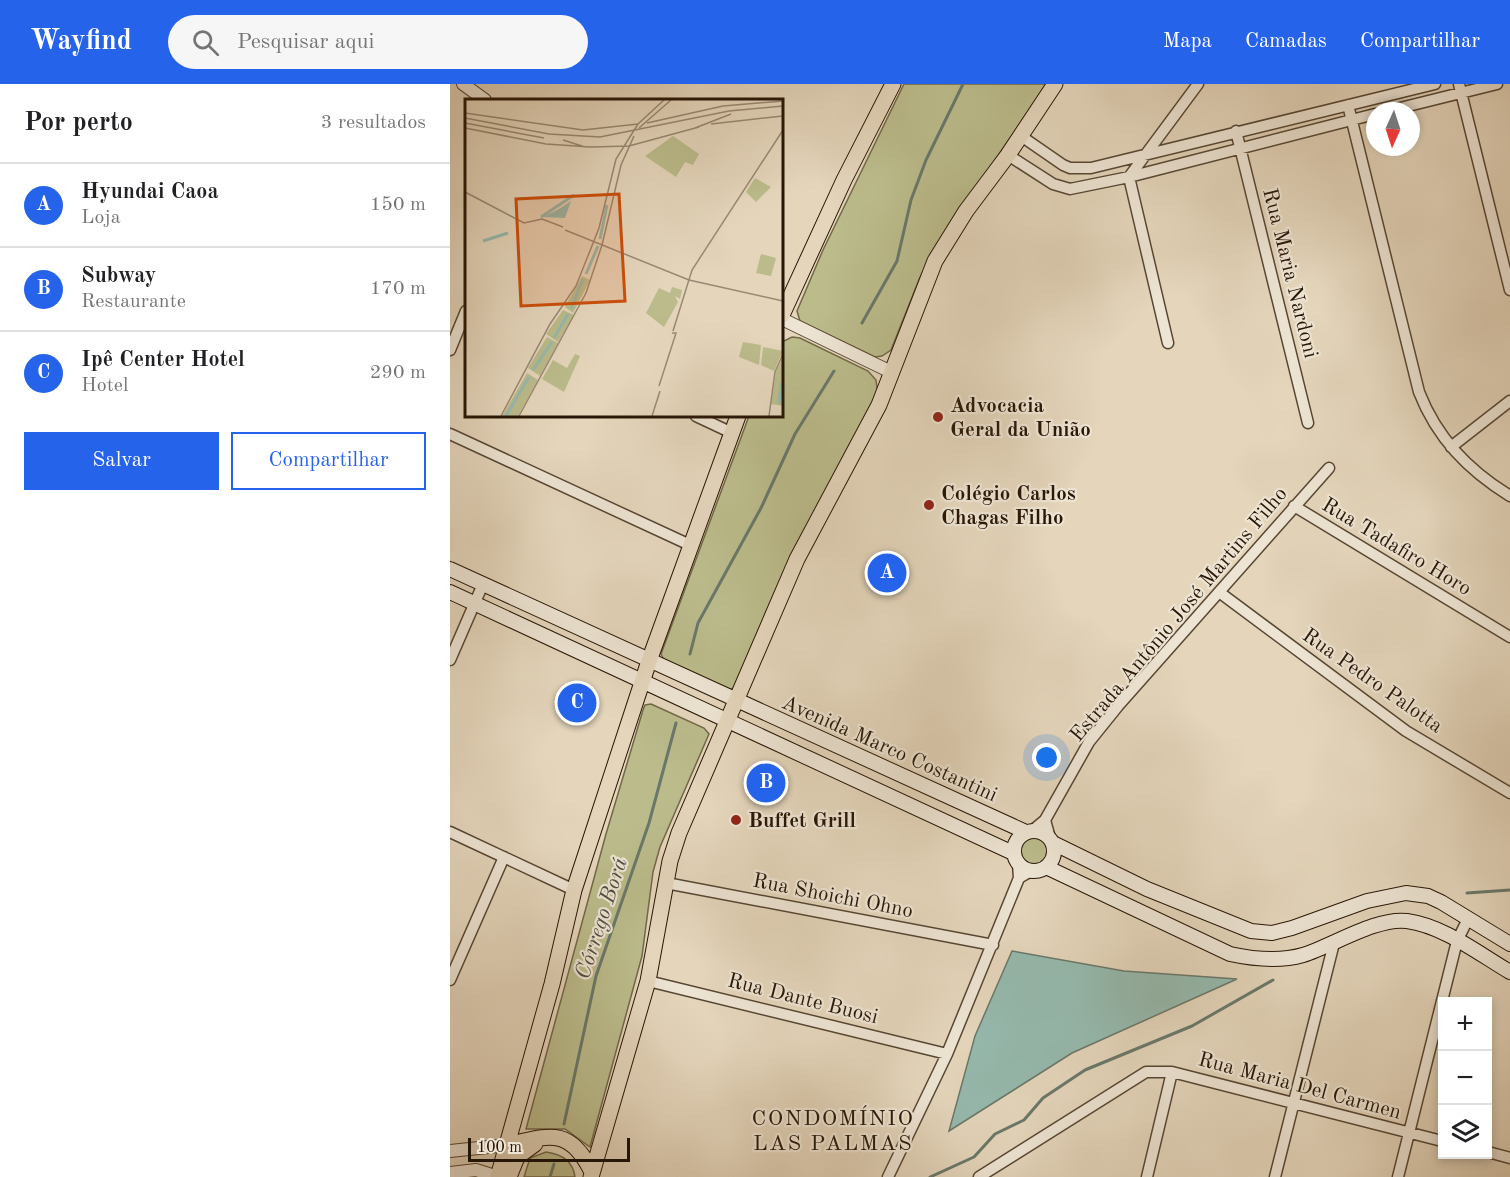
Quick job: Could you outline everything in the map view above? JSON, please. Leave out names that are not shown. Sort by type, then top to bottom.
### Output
[{"type":"main road","points":[[783,315],[844,180],[893,84]]},
{"type":"main road","points":[[591,1174],[648,981],[666,883],[679,833],[729,721],[796,559],[879,405],[935,261],[966,211],[1008,155],[1055,84]]},
{"type":"main road","points":[[498,1177],[552,984],[574,890],[642,681],[730,432],[738,417]]},
{"type":"main road","name":"Avenida Marco Costantini","points":[[450,569],[737,702],[1029,831]]},
{"type":"main road","name":"Avenida Marco Costantini","points":[[450,592],[729,721],[1021,867]]},
{"type":"main road","points":[[761,737],[771,717]]},
{"type":"main road","points":[[1510,944],[1428,896],[1406,893],[1367,902],[1272,933],[1251,931],[1146,889],[1029,831],[1016,840],[1021,867],[1046,867],[1230,954],[1253,959],[1311,952],[1380,925],[1404,921],[1422,924],[1457,941],[1510,972]]},
{"type":"main road","points":[[1046,867],[1053,856],[1051,840]]},
{"type":"main road","points":[[507,1145],[532,1139],[558,1138],[570,1142],[581,1150],[591,1174]]},
{"type":"main road","points":[[509,1177],[522,1150],[531,1144],[558,1138]]},
{"type":"street","points":[[463,84],[484,99]]},
{"type":"street","points":[[1168,343],[1129,177],[1198,84]]},
{"type":"street","points":[[1021,136],[1070,168],[1091,168],[1434,84]]},
{"type":"street","points":[[1416,102],[1460,88],[1497,84]]},
{"type":"street","points":[[1460,88],[1510,290]]},
{"type":"street","points":[[1348,105],[1419,392],[1437,430],[1470,469],[1510,496]]},
{"type":"street","points":[[1008,155],[1053,184],[1070,189],[1129,177],[1366,116]]},
{"type":"street","name":"Rua Maria Nardoni","points":[[1236,131],[1308,423]]},
{"type":"street","points":[[1070,168],[1070,189]]},
{"type":"street","points":[[450,350],[465,313]]},
{"type":"street","points":[[783,318],[891,372]]},
{"type":"street","points":[[1451,447],[1510,401]]},
{"type":"street","points":[[698,417],[730,432]]},
{"type":"street","points":[[450,434],[690,545]]},
{"type":"street","name":"Estrada Antônio José Martins Filho","points":[[1029,831],[1045,820],[1089,742],[1329,468]]},
{"type":"street","name":"Rua Tadafiro Horo","points":[[1294,506],[1510,637]]},
{"type":"street","points":[[450,660],[483,584]]},
{"type":"street","name":"Rua Pedro Palotta","points":[[1219,592],[1406,731],[1510,793]]},
{"type":"street","points":[[1045,820],[1051,840]]},
{"type":"street","points":[[450,832],[574,890]]},
{"type":"street","points":[[450,980],[504,857]]},
{"type":"street","points":[[888,1177],[947,1054],[993,945],[1021,867]]},
{"type":"street","name":"Rua Shoichi Ohno","points":[[666,883],[993,945]]},
{"type":"street","points":[[1398,1177],[1457,941],[1468,919]]},
{"type":"street","points":[[1275,1177],[1334,943]]},
{"type":"street","points":[[1311,952],[1322,961],[1327,970]]},
{"type":"street","name":"Rua Dante Buosi","points":[[648,981],[947,1054]]},
{"type":"street","name":"Rua Maria Del Carmen","points":[[979,1177],[1146,1072],[1172,1072],[1438,1140]]},
{"type":"street","points":[[1147,1177],[1172,1072]]},
{"type":"street","points":[[450,1150],[507,1145]]},
{"type":"street","points":[[1492,1153],[1510,1158]]},
{"type":"street","points":[[450,1173],[476,1170],[498,1177]]},
{"type":"green space","points":[[904,84],[1047,84],[940,240],[920,277],[891,350],[882,356],[875,357],[800,321],[797,311],[823,250]]},
{"type":"green space","points":[[792,337],[800,338],[868,371],[876,380],[878,395],[734,688],[728,690],[664,660],[661,654],[749,417],[783,417],[783,342]]},
{"type":"green space","points":[[651,704],[704,728],[709,734],[660,847],[653,872],[642,956],[590,1147],[565,1129],[526,1129],[606,834],[643,710],[645,705]]},
{"type":"green space","points":[[1034,837],[1044,841],[1048,851],[1044,861],[1034,865],[1024,861],[1020,851],[1024,841]]},
{"type":"green space","points":[[546,1152],[557,1154],[565,1159],[572,1167],[575,1177],[524,1177],[530,1158]]},
{"type":"water","points":[[1012,951],[1124,971],[1237,979],[1072,1053],[949,1131],[975,1036]]},
{"type":"waterway","name":"Córrego Borá","points":[[862,323],[897,261],[911,200],[926,160],[963,84]]},
{"type":"waterway","name":"Córrego Borá","points":[[690,654],[698,623],[761,508],[795,434],[834,371]]},
{"type":"waterway","name":"Córrego Borá","points":[[564,1124],[596,976],[649,823],[676,723]]},
{"type":"waterway","points":[[1467,893],[1510,890]]},
{"type":"waterway","points":[[930,1177],[974,1157],[995,1134],[1024,1120],[1043,1098],[1085,1070],[1192,1026],[1273,980]]},
{"type":"waterway","name":"Córrego Borá","points":[[550,1177],[554,1164]]},
{"type":"place","name":"Advocacia Geral da União","points":[[938,417]]},
{"type":"place","name":"Colégio Carlos Chagas Filho","points":[[929,505]]},
{"type":"place","name":"Hyundai Caoa","points":[[887,573]]},
{"type":"place","name":"Ipê Center Hotel","points":[[577,703]]},
{"type":"place","name":"Subway","points":[[766,783]]},
{"type":"place","name":"Buffet Grill","points":[[736,820]]},
{"type":"district","name":"CONDOMÍNIO LAS PALMAS","points":[[833,1130]]}]
